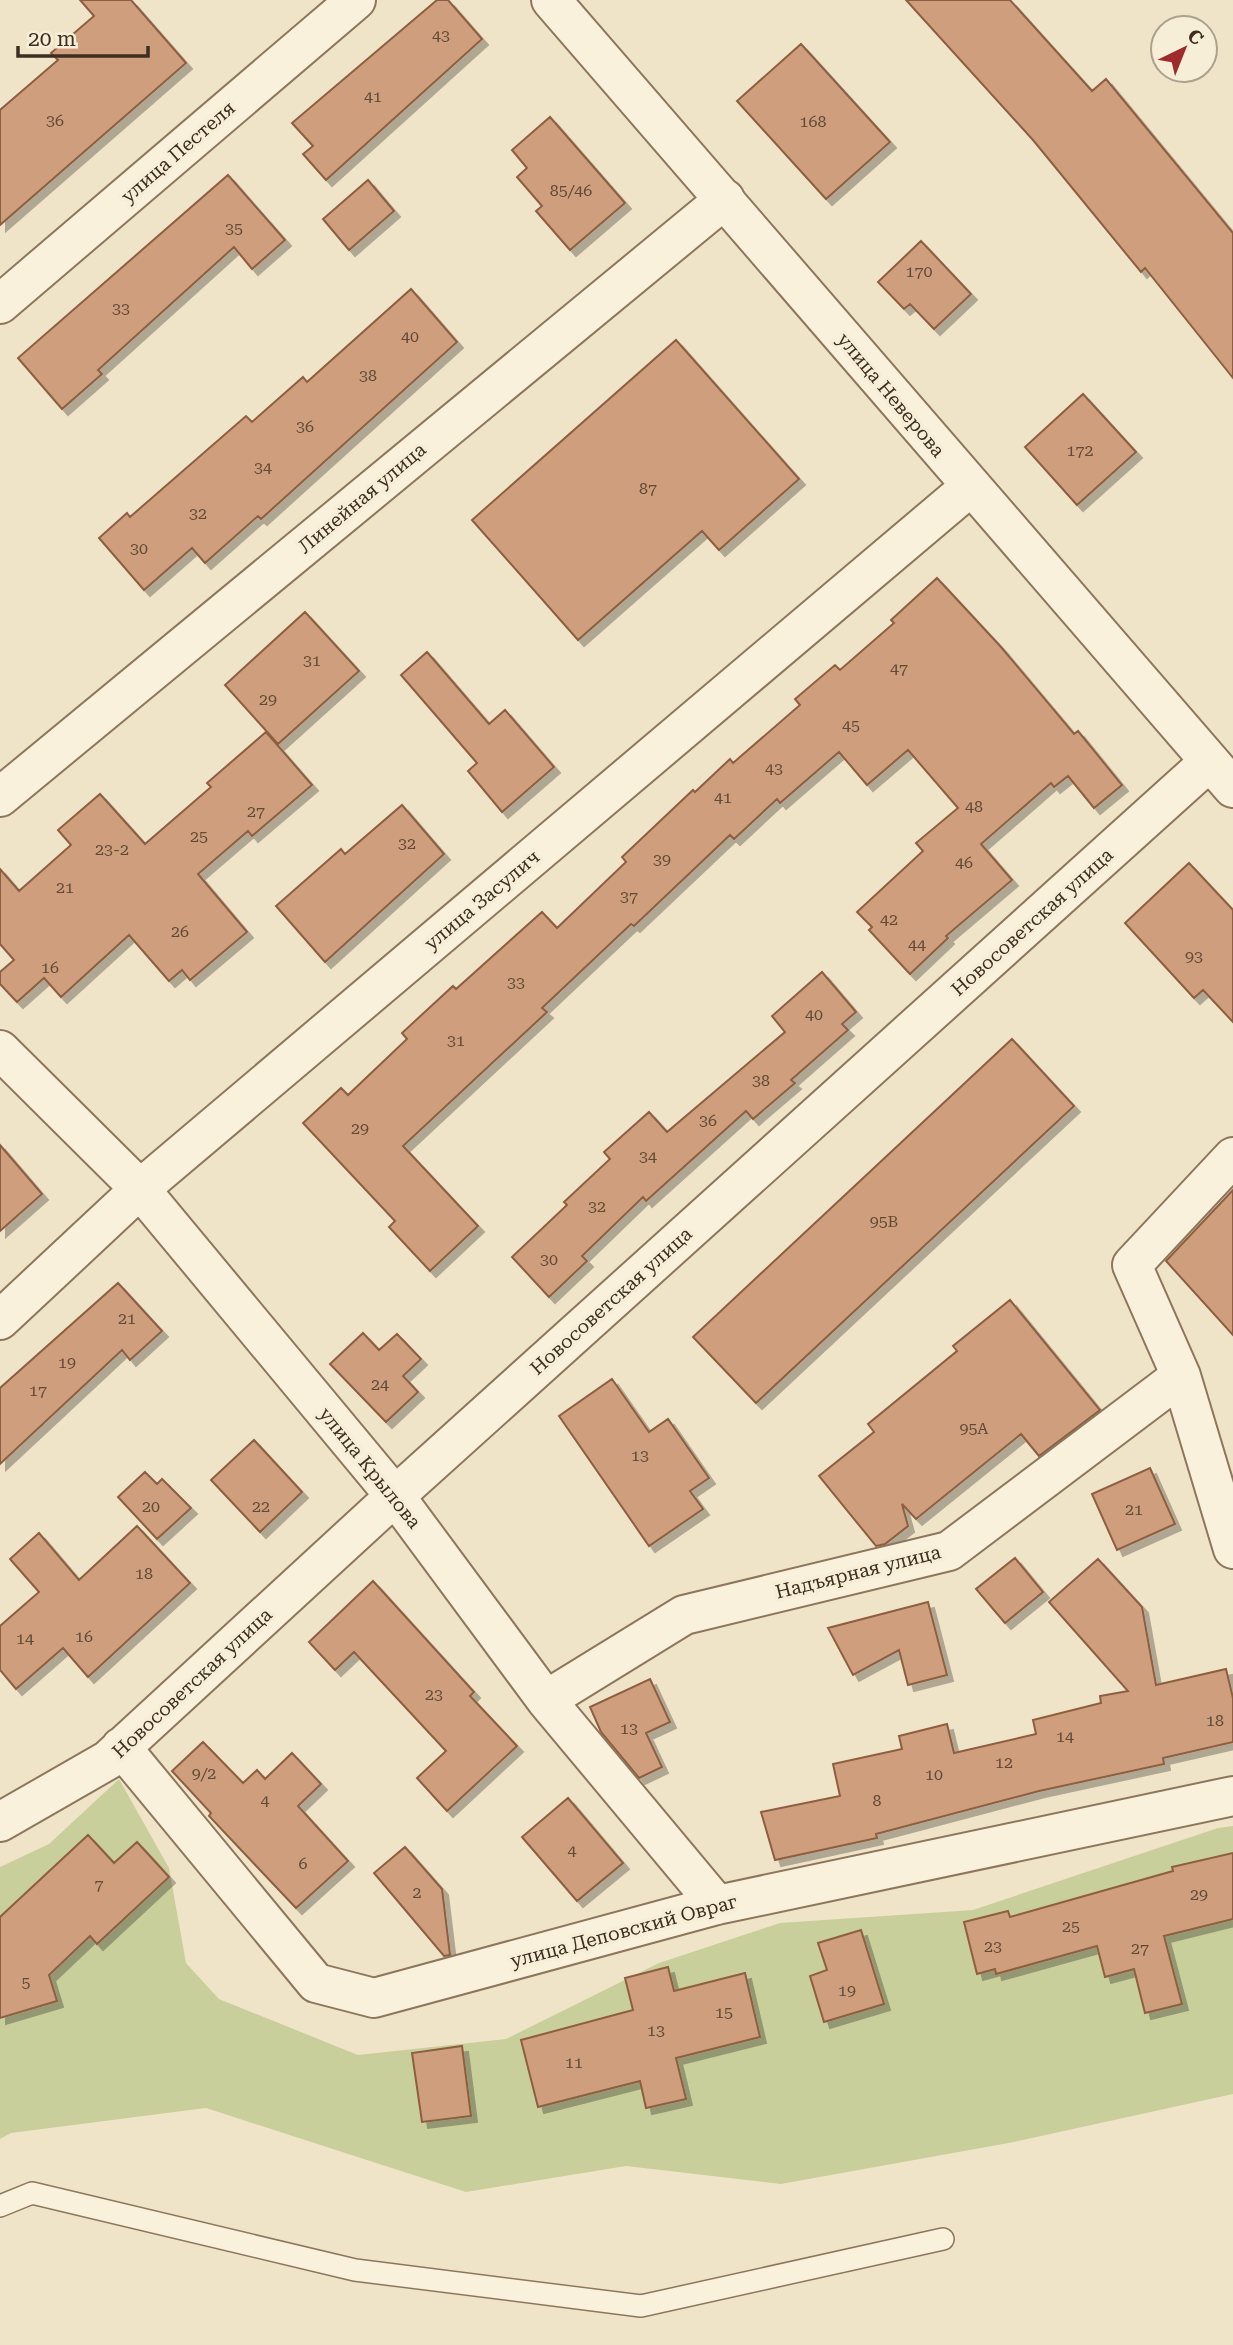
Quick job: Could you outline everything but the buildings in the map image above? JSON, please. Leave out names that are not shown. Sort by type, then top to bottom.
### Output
[{"type":"street","name":"улица Пестеля","points":[[0,304],[356,0]]},
{"type":"street","name":"улица Неверова","points":[[551,0],[1221,775]]},
{"type":"street","name":"Линейная улица","points":[[0,797],[724,199]]},
{"type":"street","name":"улица Засулич","points":[[0,1320],[140,1189],[970,487]]},
{"type":"street","name":"Новосоветская улица","points":[[0,1822],[108,1760],[395,1496],[1221,775]]},
{"type":"street","name":"улица Крылова","points":[[0,1050],[140,1189],[395,1496],[546,1700],[717,1905]]},
{"type":"street","points":[[1233,1157],[1132,1265],[1181,1376],[1233,1549]]},
{"type":"street","name":"Надъярная улица","points":[[546,1700],[684,1615],[949,1551],[1181,1376]]},
{"type":"street","name":"улица Деповский Овраг","points":[[121,1747],[316,1983],[374,1998],[717,1905],[1233,1796]]},
{"type":"lane","points":[[0,2206],[32,2193],[355,2270],[641,2306],[943,2239]]},
{"type":"green space","points":[[119,1779],[169,1868],[186,1963],[219,1999],[358,2055],[506,2039],[659,1963],[780,1923],[973,1910],[1218,1828],[1233,1826],[1233,2094],[1014,2142],[781,2184],[626,2166],[466,2192],[206,2108],[11,2133],[0,2139],[0,1867],[49,1844]]}]
